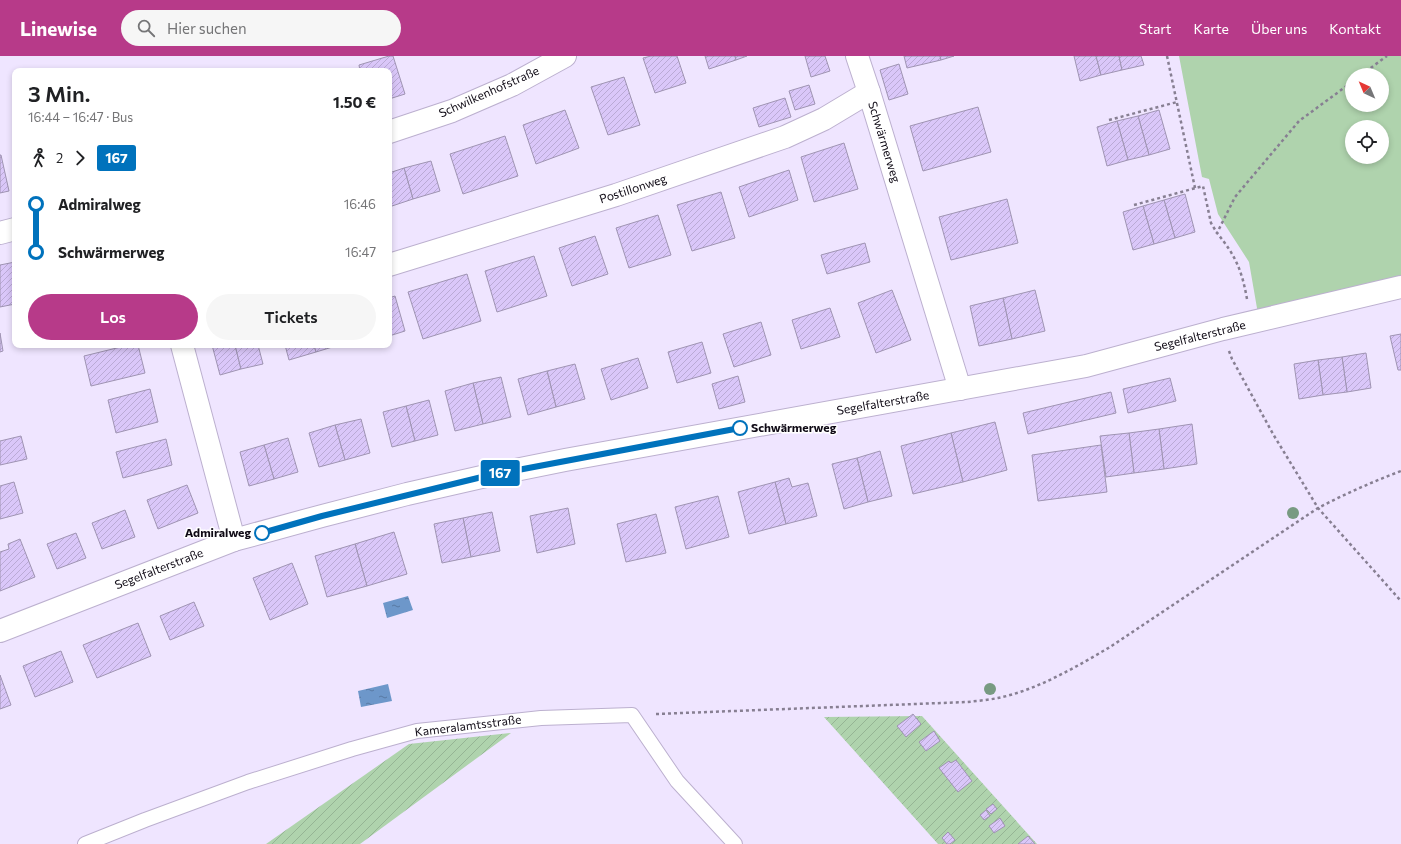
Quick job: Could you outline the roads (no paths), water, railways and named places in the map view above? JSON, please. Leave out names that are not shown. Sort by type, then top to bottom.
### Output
[{"type":"street","name":"Schwilkenhofstraße","points":[[392,131],[452,111],[512,85],[565,56]]},
{"type":"street","name":"Schwärmerweg","points":[[856,56],[869,92],[960,389]]},
{"type":"street","name":"Postillonweg","points":[[392,264],[616,195],[785,137],[824,119],[869,92]]},
{"type":"street","points":[[0,232],[12,230]]},
{"type":"street","name":"Segelfalterstraße","points":[[0,632],[234,540],[322,516],[486,476],[740,428],[1086,366],[1223,330],[1401,287]]},
{"type":"street","points":[[183,348],[234,540]]},
{"type":"lane","name":"Kameralamtsstraße","points":[[86,844],[144,820],[248,782],[352,749],[417,731],[541,718],[632,715],[677,781],[735,844]]},
{"type":"water","points":[[408,596],[413,610],[387,618],[383,603]]},
{"type":"water","points":[[388,684],[392,701],[361,707],[358,691]]},
{"type":"place","name":"Schwärmerweg","points":[[740,428]]},
{"type":"place","name":"Admiralweg","points":[[262,533]]}]
